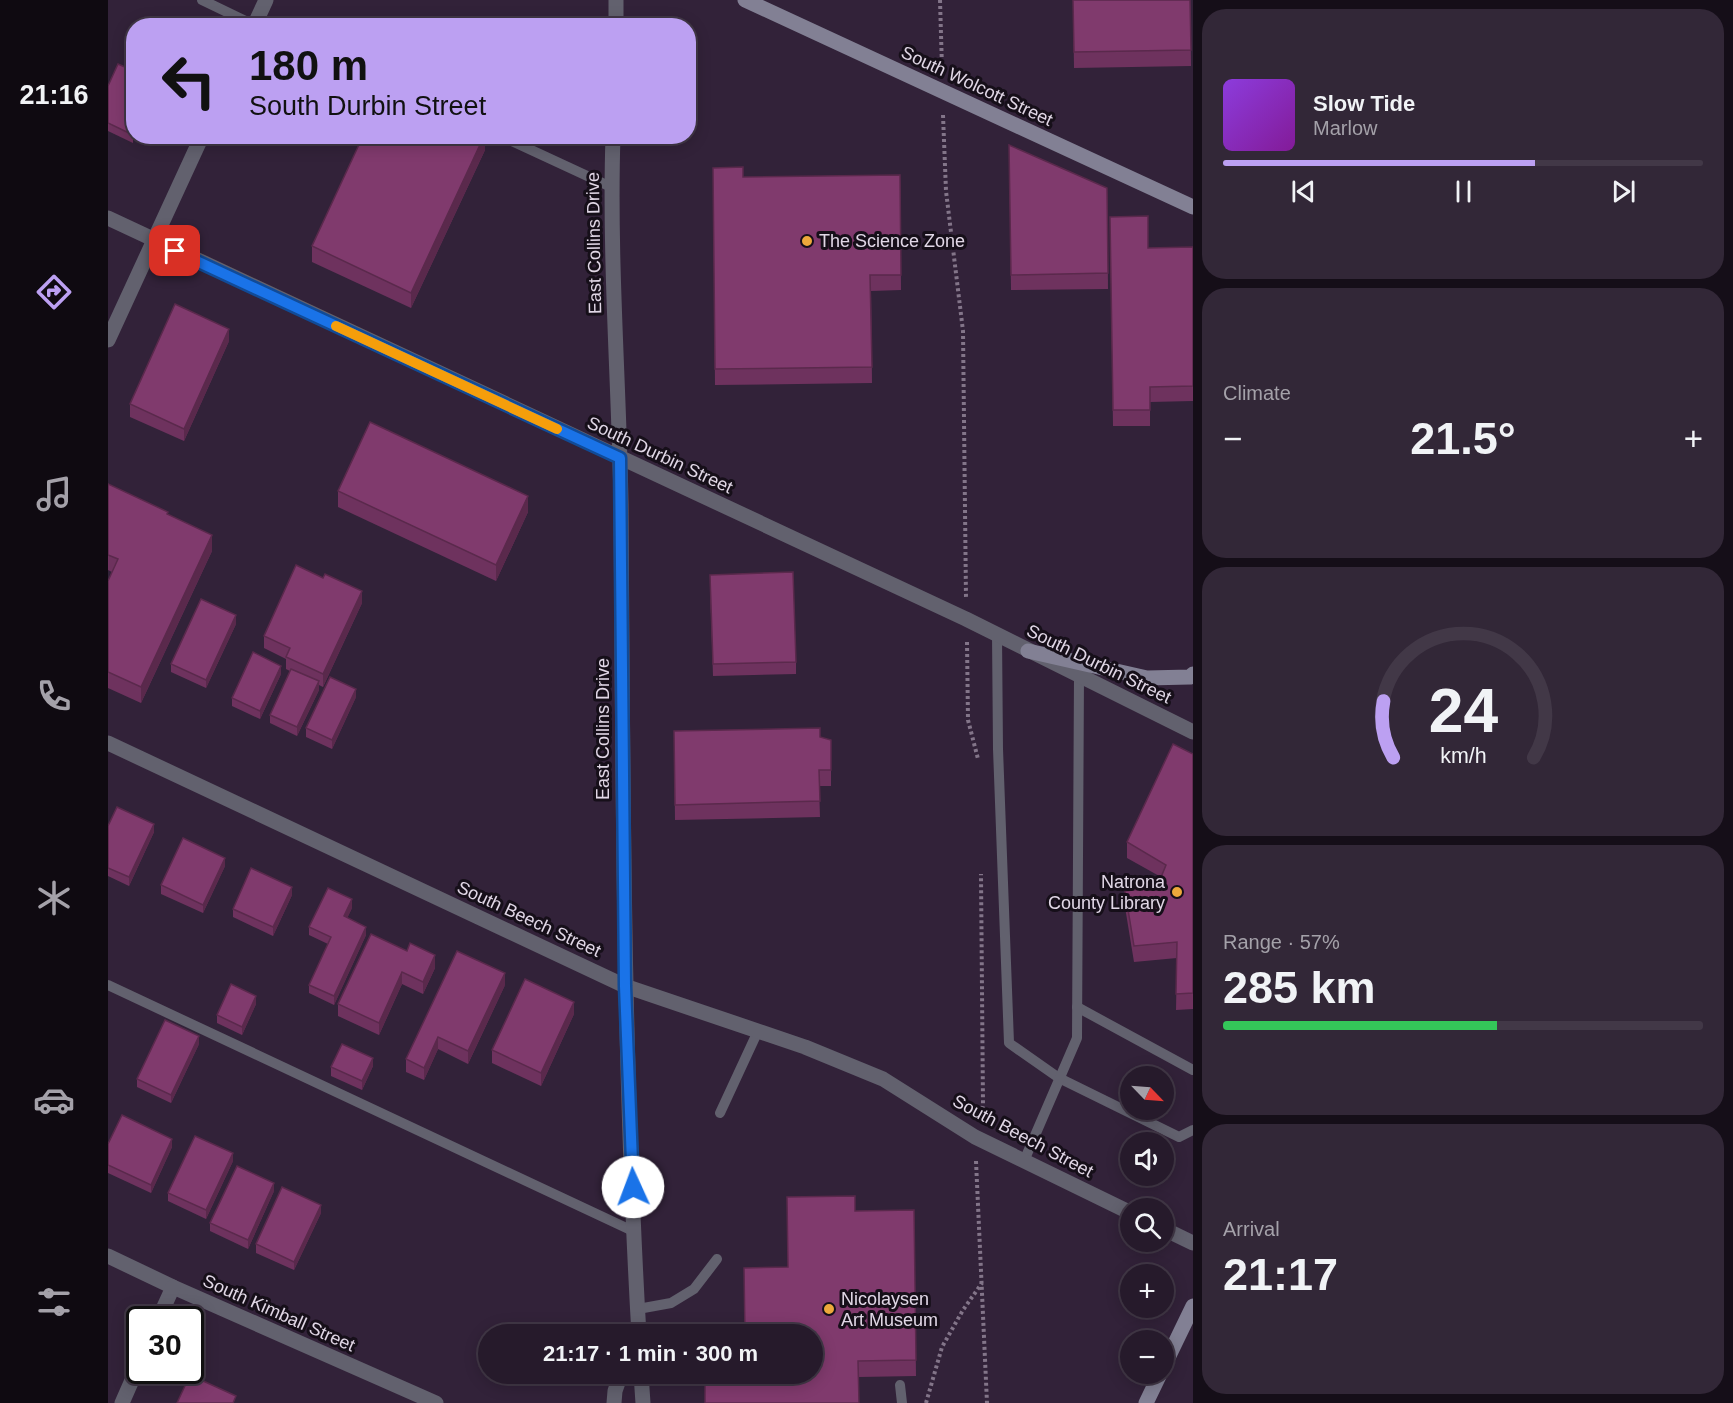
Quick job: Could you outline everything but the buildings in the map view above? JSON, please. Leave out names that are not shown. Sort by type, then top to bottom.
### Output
[{"type":"main road","name":"South Wolcott Street","points":[[746,0],[1193,207]]},
{"type":"main road","points":[[1028,651],[1147,678],[1190,677],[1193,674]]},
{"type":"main road","points":[[1174,1345],[1193,1306]]},
{"type":"main road","points":[[1146,1403],[1155,1384]]},
{"type":"street","points":[[258,18],[266,0]]},
{"type":"street","points":[[616,0],[616,18]]},
{"type":"street","points":[[108,340],[198,144]]},
{"type":"street","name":"East Collins Drive","points":[[613,144],[611,187],[620,458],[625,986],[637,1324]]},
{"type":"street","name":"South Durbin Street","points":[[108,219],[966,619],[1193,732]]},
{"type":"street","name":"South Beech Street","points":[[108,743],[625,986],[758,1030],[883,1079],[975,1137],[1120,1208]]},
{"type":"street","points":[[1174,1234],[1193,1243]]},
{"type":"street","name":"South Kimball Street","points":[[108,1256],[436,1403]]},
{"type":"street","points":[[164,1306],[173,1287]]},
{"type":"street","points":[[122,1403],[130,1384]]},
{"type":"street","points":[[614,1403],[617,1384]]},
{"type":"street","points":[[642,1384],[643,1403]]},
{"type":"lane","points":[[202,0],[240,18]]},
{"type":"lane","points":[[518,144],[611,187]]},
{"type":"lane","points":[[997,635],[998,749],[1009,1043],[1059,1078],[1179,1137],[1193,1130]]},
{"type":"lane","points":[[1024,1161],[1077,1038],[1079,676]]},
{"type":"lane","points":[[108,985],[635,1232]]},
{"type":"lane","points":[[1077,1007],[1193,1070]]},
{"type":"lane","points":[[720,1113],[758,1030]]},
{"type":"lane","points":[[639,1324],[694,1289],[717,1259]]},
{"type":"lane","points":[[900,1385],[902,1403]]},
{"type":"path","points":[[940,0],[946,191],[963,331],[968,720],[980,769]]},
{"type":"path","points":[[981,865],[983,1105],[975,1137],[987,1402]]},
{"type":"path","points":[[926,1403],[942,1347],[963,1310],[982,1283]]},
{"type":"slow traffic","points":[[336,326],[557,429]]},
{"type":"place","name":"The Science Zone","points":[[807,241]]},
{"type":"place","name":"Natrona County Library","points":[[1177,892]]},
{"type":"place","name":"Nicolaysen Art Museum","points":[[829,1309]]},
{"type":"route","points":[[175,251],[620,458],[625,986],[633,1187]]}]
